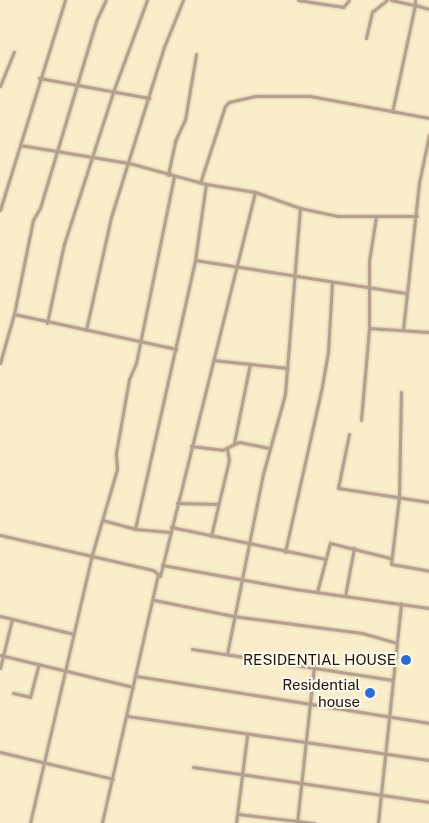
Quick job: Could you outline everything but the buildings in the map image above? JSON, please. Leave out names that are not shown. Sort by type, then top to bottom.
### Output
[{"type":"street","points":[[0,210],[39,78],[65,0]]},
{"type":"street","points":[[0,364],[14,314],[34,220],[58,151],[76,86],[106,0]]},
{"type":"street","points":[[47,323],[64,244],[113,92],[147,0]]},
{"type":"street","points":[[86,330],[102,250],[164,47],[183,0]]},
{"type":"street","points":[[298,0],[343,8],[349,0]]},
{"type":"street","points":[[366,38],[372,12],[389,0],[429,9]]},
{"type":"street","points":[[392,112],[415,0]]},
{"type":"street","points":[[0,86],[14,52]]},
{"type":"street","points":[[168,175],[175,141],[185,120],[196,54]]},
{"type":"street","points":[[0,69],[5,73]]},
{"type":"street","points":[[39,78],[149,98]]},
{"type":"street","points":[[200,183],[225,106],[229,102],[256,96],[310,96],[429,118]]},
{"type":"street","points":[[403,330],[405,293],[417,216],[419,183],[429,135]]},
{"type":"street","points":[[20,145],[129,163],[200,183],[255,192],[300,208],[338,216],[417,216]]},
{"type":"street","points":[[30,823],[91,558],[117,469],[116,453],[174,176]]},
{"type":"street","points":[[135,529],[195,260],[206,184]]},
{"type":"street","points":[[102,823],[171,527],[234,268],[255,192]]},
{"type":"street","points":[[227,654],[240,579],[270,448],[285,394],[300,208]]},
{"type":"street","points":[[361,420],[369,328],[370,288],[368,261],[376,217]]},
{"type":"street","points":[[195,260],[234,268],[296,275],[405,293]]},
{"type":"street","points":[[285,552],[328,352],[332,282]]},
{"type":"street","points":[[14,314],[47,323],[176,349]]},
{"type":"street","points":[[369,328],[429,332]]},
{"type":"street","points":[[213,360],[288,368]]},
{"type":"street","points":[[191,446],[227,449],[234,443],[250,364]]},
{"type":"street","points":[[401,392],[399,497],[390,558],[394,567],[429,571]]},
{"type":"street","points":[[350,434],[338,488],[429,502]]},
{"type":"street","points":[[234,443],[270,448]]},
{"type":"street","points":[[211,536],[229,460],[227,449]]},
{"type":"street","points":[[177,503],[218,504]]},
{"type":"street","points":[[102,520],[135,529],[170,532]]},
{"type":"street","points":[[171,527],[248,545],[325,559]]},
{"type":"street","points":[[0,535],[91,558],[153,570],[159,579]]},
{"type":"street","points":[[317,592],[330,543],[390,558]]},
{"type":"street","points":[[345,596],[354,548]]},
{"type":"street","points":[[162,565],[317,592],[429,608]]},
{"type":"street","points":[[154,600],[233,616],[362,633],[397,643]]},
{"type":"street","points":[[378,823],[401,603]]},
{"type":"street","points":[[0,616],[74,634]]},
{"type":"street","points":[[0,668],[1,655],[12,619]]},
{"type":"street","points":[[192,649],[314,666],[393,680]]},
{"type":"street","points":[[1,655],[133,687]]},
{"type":"street","points":[[13,693],[30,697],[40,664]]},
{"type":"street","points":[[298,822],[314,666]]},
{"type":"street","points":[[136,676],[309,706],[429,723]]},
{"type":"street","points":[[127,716],[210,727],[247,736],[429,760]]},
{"type":"street","points":[[236,823],[244,775],[247,736]]},
{"type":"street","points":[[0,752],[113,779]]},
{"type":"street","points":[[193,767],[429,802]]},
{"type":"street","points":[[238,814],[314,823]]},
{"type":"place","name":"RESIDENTIAL HOUSE","points":[[406,660]]},
{"type":"place","name":"Residential house","points":[[370,693]]}]
